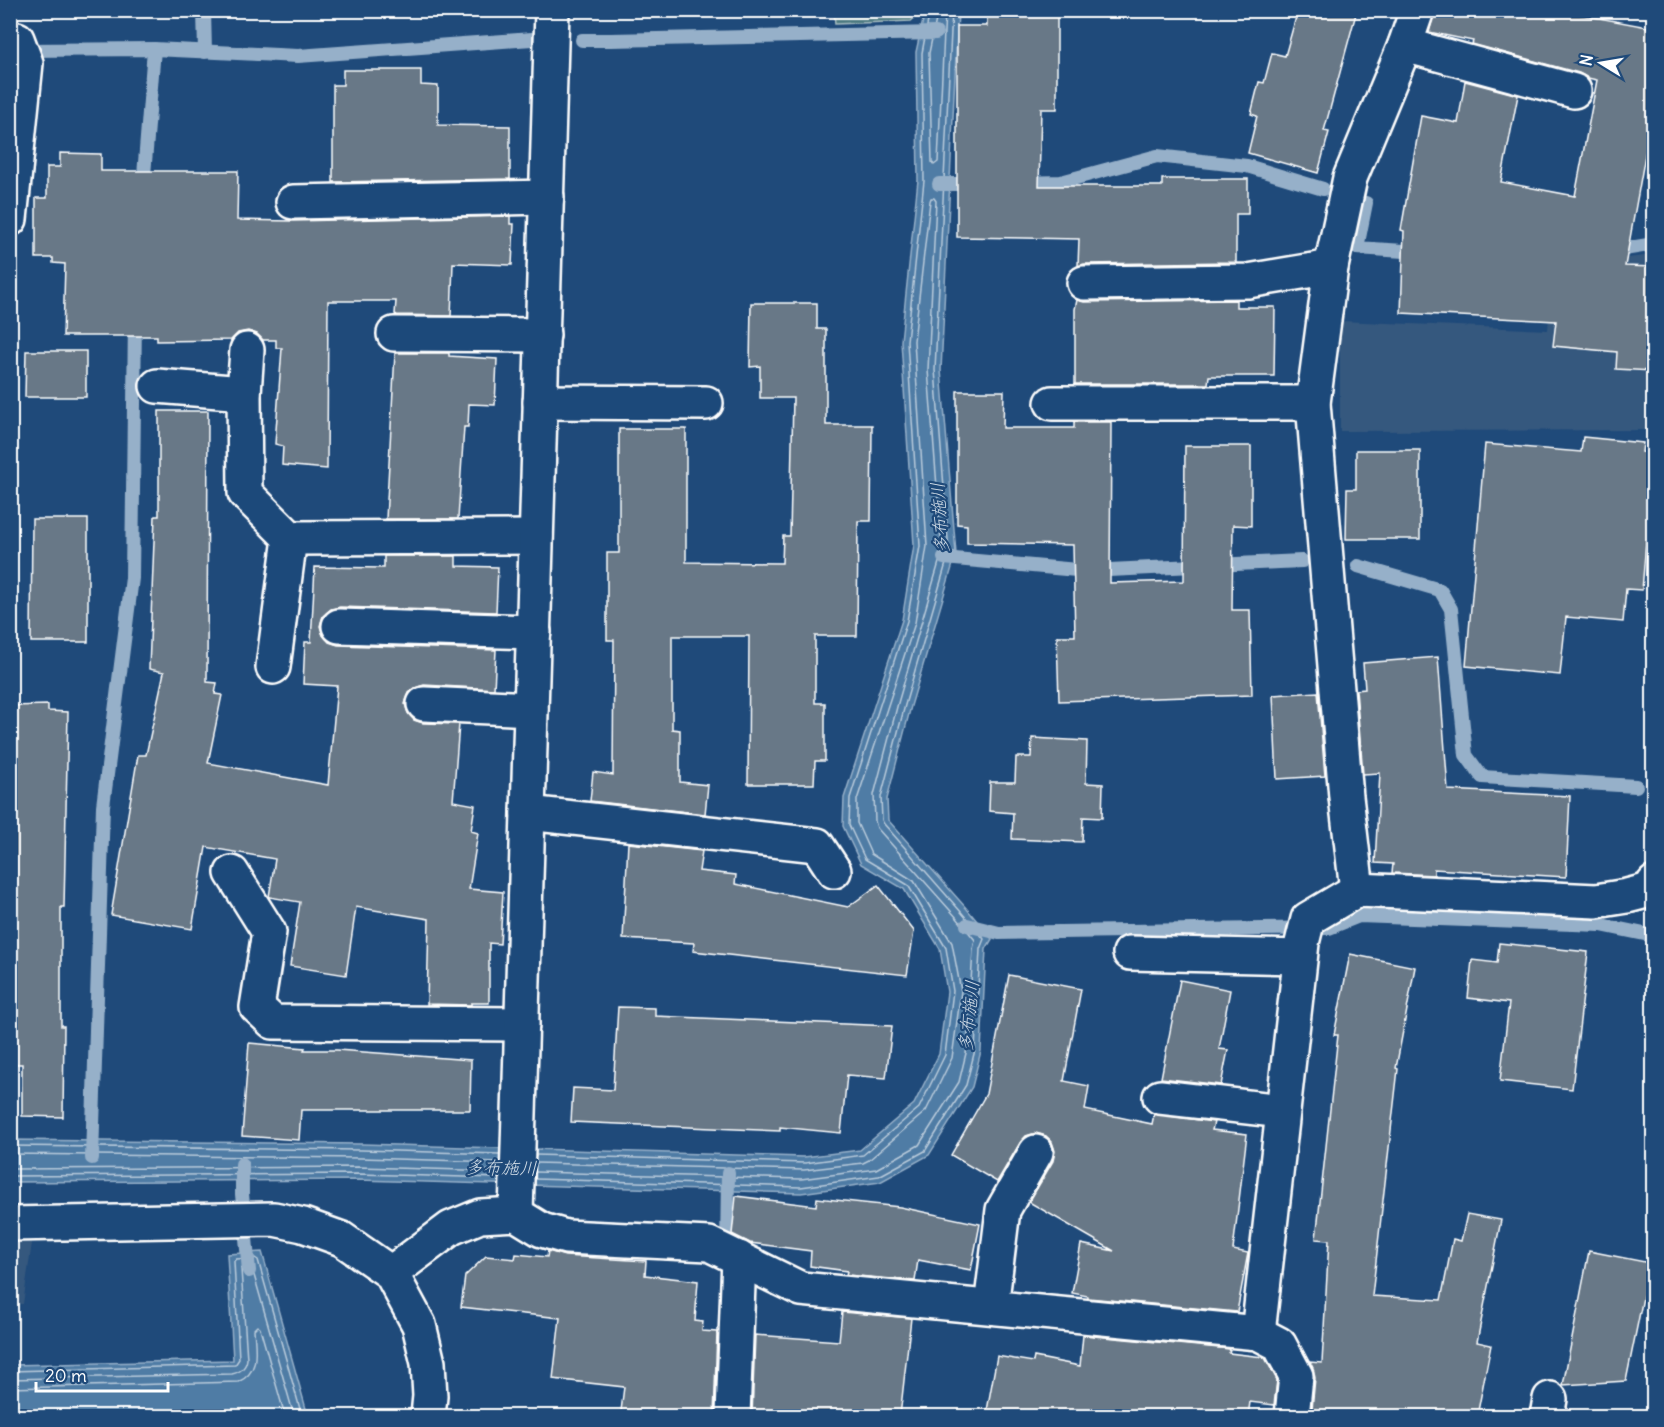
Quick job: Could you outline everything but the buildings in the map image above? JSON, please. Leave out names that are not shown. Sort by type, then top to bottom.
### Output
[{"type":"street","points":[[552,10],[516,1203],[542,1230],[566,1237],[709,1244],[801,1288],[1258,1333],[1280,1344],[1296,1376],[1292,1416]]},
{"type":"street","points":[[1357,890],[1346,797],[1313,403],[1331,267],[1350,178],[1405,45],[1417,10]]},
{"type":"street","points":[[1405,45],[1574,91]]},
{"type":"street","points":[[10,219],[21,51]]},
{"type":"street","points":[[293,202],[546,197]]},
{"type":"street","points":[[1084,283],[1248,281],[1331,267]]},
{"type":"street","points":[[394,334],[543,335]]},
{"type":"street","points":[[248,350],[244,393],[245,493],[290,538],[536,537]]},
{"type":"street","points":[[157,386],[244,393]]},
{"type":"street","points":[[540,402],[706,404]]},
{"type":"street","points":[[1052,403],[1313,403]]},
{"type":"street","points":[[273,667],[290,538]]},
{"type":"street","points":[[339,626],[534,632]]},
{"type":"street","points":[[424,704],[531,710]]},
{"type":"street","points":[[528,813],[817,845],[834,871]]},
{"type":"street","points":[[232,873],[269,932],[257,1007],[273,1022],[522,1024]]},
{"type":"street","points":[[1130,953],[1303,940],[1357,890],[1596,901],[1627,896],[1653,887]]},
{"type":"street","points":[[1258,1333],[1303,940]]},
{"type":"street","points":[[1160,1097],[1283,1111]]},
{"type":"street","points":[[990,1307],[1003,1210],[1036,1152]]},
{"type":"street","points":[[391,1273],[451,1228],[516,1203]]},
{"type":"street","points":[[10,1224],[274,1219],[303,1225],[342,1239],[391,1273],[419,1325],[428,1364],[430,1396],[428,1416]]},
{"type":"street","points":[[733,1416],[740,1258]]},
{"type":"shaded area","points":[[1653,255],[1653,430],[1340,431],[1340,321],[1548,330],[1553,267]]},
{"type":"shaded area","points":[[11,1243],[32,1243],[23,1304],[11,1304]]},
{"type":"green space","points":[[834,10],[923,11],[911,21],[835,24]]},
{"type":"water","name":"多布施川","points":[[925,11],[958,11],[941,370],[956,554],[911,706],[887,799],[888,820],[992,939],[986,949],[981,1051],[972,1087],[929,1155],[880,1182],[801,1193],[359,1180],[11,1182],[11,1140],[362,1144],[804,1157],[860,1150],[914,1104],[939,1054],[947,992],[940,949],[904,889],[861,864],[843,826],[844,798],[902,620],[914,545],[901,341],[918,180],[916,52]]},
{"type":"water","points":[[262,1252],[308,1416],[11,1416],[11,1365],[233,1360],[227,1254]]},
{"type":"waterway","points":[[204,10],[205,52]]},
{"type":"waterway","points":[[582,40],[936,33]]},
{"type":"waterway","points":[[22,50],[154,49],[298,56],[532,39]]},
{"type":"waterway","points":[[143,188],[154,49]]},
{"type":"waterway","points":[[1022,183],[1061,182],[1157,156],[1247,166],[1323,189]]},
{"type":"waterway","points":[[939,184],[975,184]]},
{"type":"waterway","points":[[1366,203],[1357,248],[1420,252]]},
{"type":"waterway","points":[[1612,251],[1654,244]]},
{"type":"waterway","points":[[92,1158],[103,806],[132,578],[135,318]]},
{"type":"waterway","name":"多布施川","points":[[944,558],[1088,571],[1302,561]]},
{"type":"waterway","points":[[1358,566],[1440,590],[1451,609],[1466,755],[1482,777],[1636,786]]},
{"type":"waterway","points":[[967,925],[999,933],[1329,928],[1359,916],[1601,925],[1654,936]]},
{"type":"waterway","points":[[242,1164],[242,1194],[249,1271]]},
{"type":"waterway","points":[[727,1252],[728,1173]]}]
